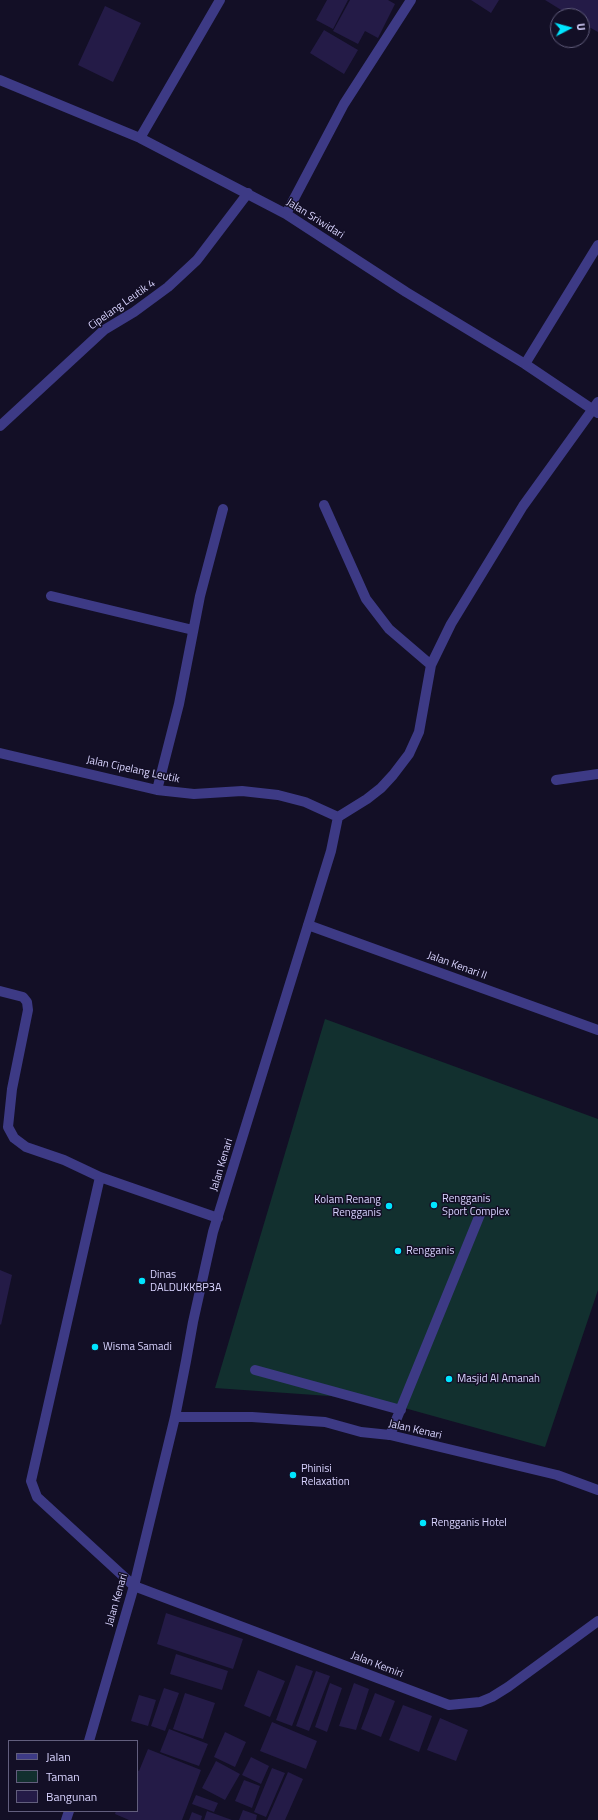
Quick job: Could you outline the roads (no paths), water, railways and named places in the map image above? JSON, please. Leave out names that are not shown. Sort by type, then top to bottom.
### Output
[{"type":"street","points":[[140,138],[220,0]]},
{"type":"street","points":[[286,214],[344,104],[411,0]]},
{"type":"street","name":"Jalan Sriwidari","points":[[0,80],[140,138],[248,193],[286,214],[406,292],[596,408]]},
{"type":"street","name":"Cipelang Leutik 4","points":[[0,426],[104,330],[134,312],[168,287],[197,260],[248,193]]},
{"type":"street","points":[[525,364],[598,245]]},
{"type":"street","points":[[308,925],[331,851],[338,817],[367,799],[381,788],[393,775],[408,754],[419,732],[431,665],[451,624],[523,506],[596,408]]},
{"type":"street","points":[[324,505],[366,599],[389,629],[431,665]]},
{"type":"street","points":[[157,790],[179,704],[193,630],[223,509]]},
{"type":"street","points":[[51,596],[193,630]]},
{"type":"street","name":"Jalan Cipelang Leutik","points":[[0,753],[157,790],[194,794],[242,790],[278,795],[305,802],[338,817]]},
{"type":"street","points":[[556,780],[598,774]]},
{"type":"street","name":"Jalan Kenari II","points":[[308,925],[598,1030]]},
{"type":"street","name":"Jalan Kenari","points":[[89,1740],[134,1586],[174,1417],[210,1244],[308,925]]},
{"type":"street","points":[[0,991],[23,997],[27,1002],[28,1010],[12,1089],[8,1126],[14,1138],[26,1147],[64,1160],[100,1177],[218,1218]]},
{"type":"street","points":[[100,1177],[31,1481],[37,1497],[134,1586]]},
{"type":"street","points":[[390,1435],[481,1212]]},
{"type":"street","points":[[255,1370],[401,1410]]},
{"type":"street","name":"Jalan Kenari","points":[[174,1417],[252,1417],[325,1422],[361,1432],[390,1435],[557,1475],[598,1490]]},
{"type":"street","name":"Jalan Kemiri","points":[[134,1586],[449,1705],[480,1702],[492,1697],[598,1621]]},
{"type":"place","name":"Rengganis Sport Complex","points":[[434,1205]]},
{"type":"place","name":"Kolam Renang Rengganis","points":[[389,1206]]},
{"type":"place","name":"Rengganis","points":[[398,1251]]},
{"type":"place","name":"Dinas DALDUKKBP3A","points":[[142,1281]]},
{"type":"place","name":"Wisma Samadi","points":[[95,1347]]},
{"type":"place","name":"Masjid Al Amanah","points":[[449,1379]]},
{"type":"place","name":"Phinisi Relaxation","points":[[293,1475]]},
{"type":"place","name":"Rengganis Hotel","points":[[423,1523]]}]
